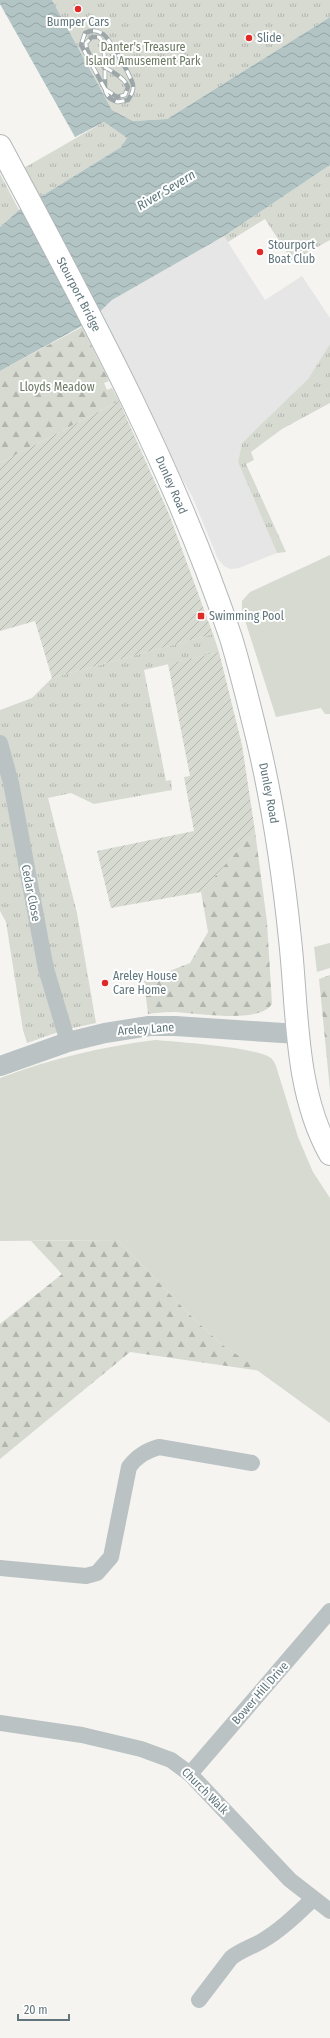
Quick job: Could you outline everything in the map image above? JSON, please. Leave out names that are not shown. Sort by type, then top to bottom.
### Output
[{"type":"main road","name":"Stourport Bridge","points":[[0,146],[120,379],[152,445]]},
{"type":"main road","name":"Dunley Road","points":[[152,445],[215,594],[240,670],[272,806],[288,919],[298,1034],[304,1081],[314,1119],[330,1154]]},
{"type":"street","name":"Cedar Close","points":[[0,743],[11,783],[46,969],[68,1042]]},
{"type":"street","name":"Areley Lane","points":[[0,1066],[68,1042],[105,1032],[163,1026],[298,1034]]},
{"type":"street","points":[[0,1568],[86,1576],[97,1573],[111,1557],[129,1467],[134,1460],[149,1450],[159,1447],[252,1463]]},
{"type":"street","name":"Bower Hill Drive","points":[[190,1774],[330,1611]]},
{"type":"street","name":"Church Walk","points":[[0,1724],[82,1735],[141,1749],[171,1760],[190,1774],[290,1880],[313,1899],[330,1910]]},
{"type":"street","points":[[199,2000],[231,1958],[238,1952],[261,1941],[286,1924],[313,1899]]},
{"type":"shaded area","points":[[224,236],[265,300],[302,276],[330,318],[330,344],[308,379],[242,443],[238,462],[277,553],[239,568],[230,569],[224,566],[218,559],[192,496],[177,470],[99,312],[112,300]]},
{"type":"green space","name":"Danter's Treasure Island Amusement Park","points":[[52,0],[330,0],[330,17],[167,119],[133,121],[112,110]]},
{"type":"green space","points":[[104,122],[127,138],[121,147],[40,197],[24,168]]},
{"type":"green space","points":[[330,165],[330,240],[292,261],[265,219],[228,242],[224,236]]},
{"type":"green space","points":[[0,174],[19,210],[0,227]]},
{"type":"green space","name":"Lloyds Meadow","points":[[82,327],[109,381],[104,383],[107,390],[112,388],[119,401],[0,463],[0,371]]},
{"type":"green space","points":[[330,344],[330,403],[282,429],[251,452],[254,460],[246,464],[286,552],[277,553],[238,462],[242,443],[308,379]]},
{"type":"green space","points":[[119,401],[169,514],[213,634],[52,678],[35,621],[0,631],[0,463]]},
{"type":"green space","points":[[330,555],[330,714],[325,714],[321,708],[276,717],[242,611],[242,601],[250,592]]},
{"type":"green space","points":[[213,634],[219,652],[144,670],[166,781],[171,780],[172,790],[94,804],[71,793],[48,798],[77,913],[96,1023],[64,1030],[27,1043],[23,1030],[6,922],[0,911],[0,710],[32,698],[52,678]]},
{"type":"green space","points":[[219,652],[242,745],[255,831],[201,892],[111,908],[97,851],[194,831],[184,777],[190,776],[168,664]]},
{"type":"green space","points":[[255,831],[267,922],[272,1004],[265,1010],[240,1016],[170,1012],[148,1014],[144,981],[190,963],[208,932],[201,892]]},
{"type":"green space","points":[[330,943],[330,968],[317,972],[314,947]]},
{"type":"green space","points":[[330,975],[330,1090],[319,979]]},
{"type":"green space","points":[[155,1040],[250,1051],[263,1054],[271,1058],[275,1064],[298,1137],[313,1172],[330,1198],[330,1423],[221,1344],[188,1313],[118,1240],[0,1241],[0,1078],[76,1054]]},
{"type":"green space","points":[[118,1240],[188,1313],[221,1344],[261,1371],[130,1352],[0,1459],[0,1324],[62,1274],[31,1241]]},
{"type":"water","name":"River Severn","points":[[0,0],[52,0],[112,110],[133,121],[167,119],[330,17],[330,165],[224,236],[112,300],[89,322],[0,371],[0,227],[19,210],[121,147],[127,138],[104,122],[75,137],[0,4]]},
{"type":"railway","points":[[105,89],[81,45],[85,33],[90,31],[98,32],[106,37],[120,58],[133,85],[133,91],[128,100],[118,102],[108,97],[105,90],[105,87],[105,68],[105,60],[103,46],[99,37],[92,37],[86,43],[88,51],[92,57],[97,62],[104,67],[112,71],[124,81],[128,87],[125,95],[117,97],[105,89]]},
{"type":"place","name":"Bumper Cars","points":[[78,9]]},
{"type":"place","name":"Slide","points":[[249,38]]},
{"type":"place","name":"Stourport Boat Club","points":[[260,252]]},
{"type":"place","name":"Swimming Pool","points":[[201,616]]},
{"type":"place","name":"Areley House Care Home","points":[[105,983]]}]
